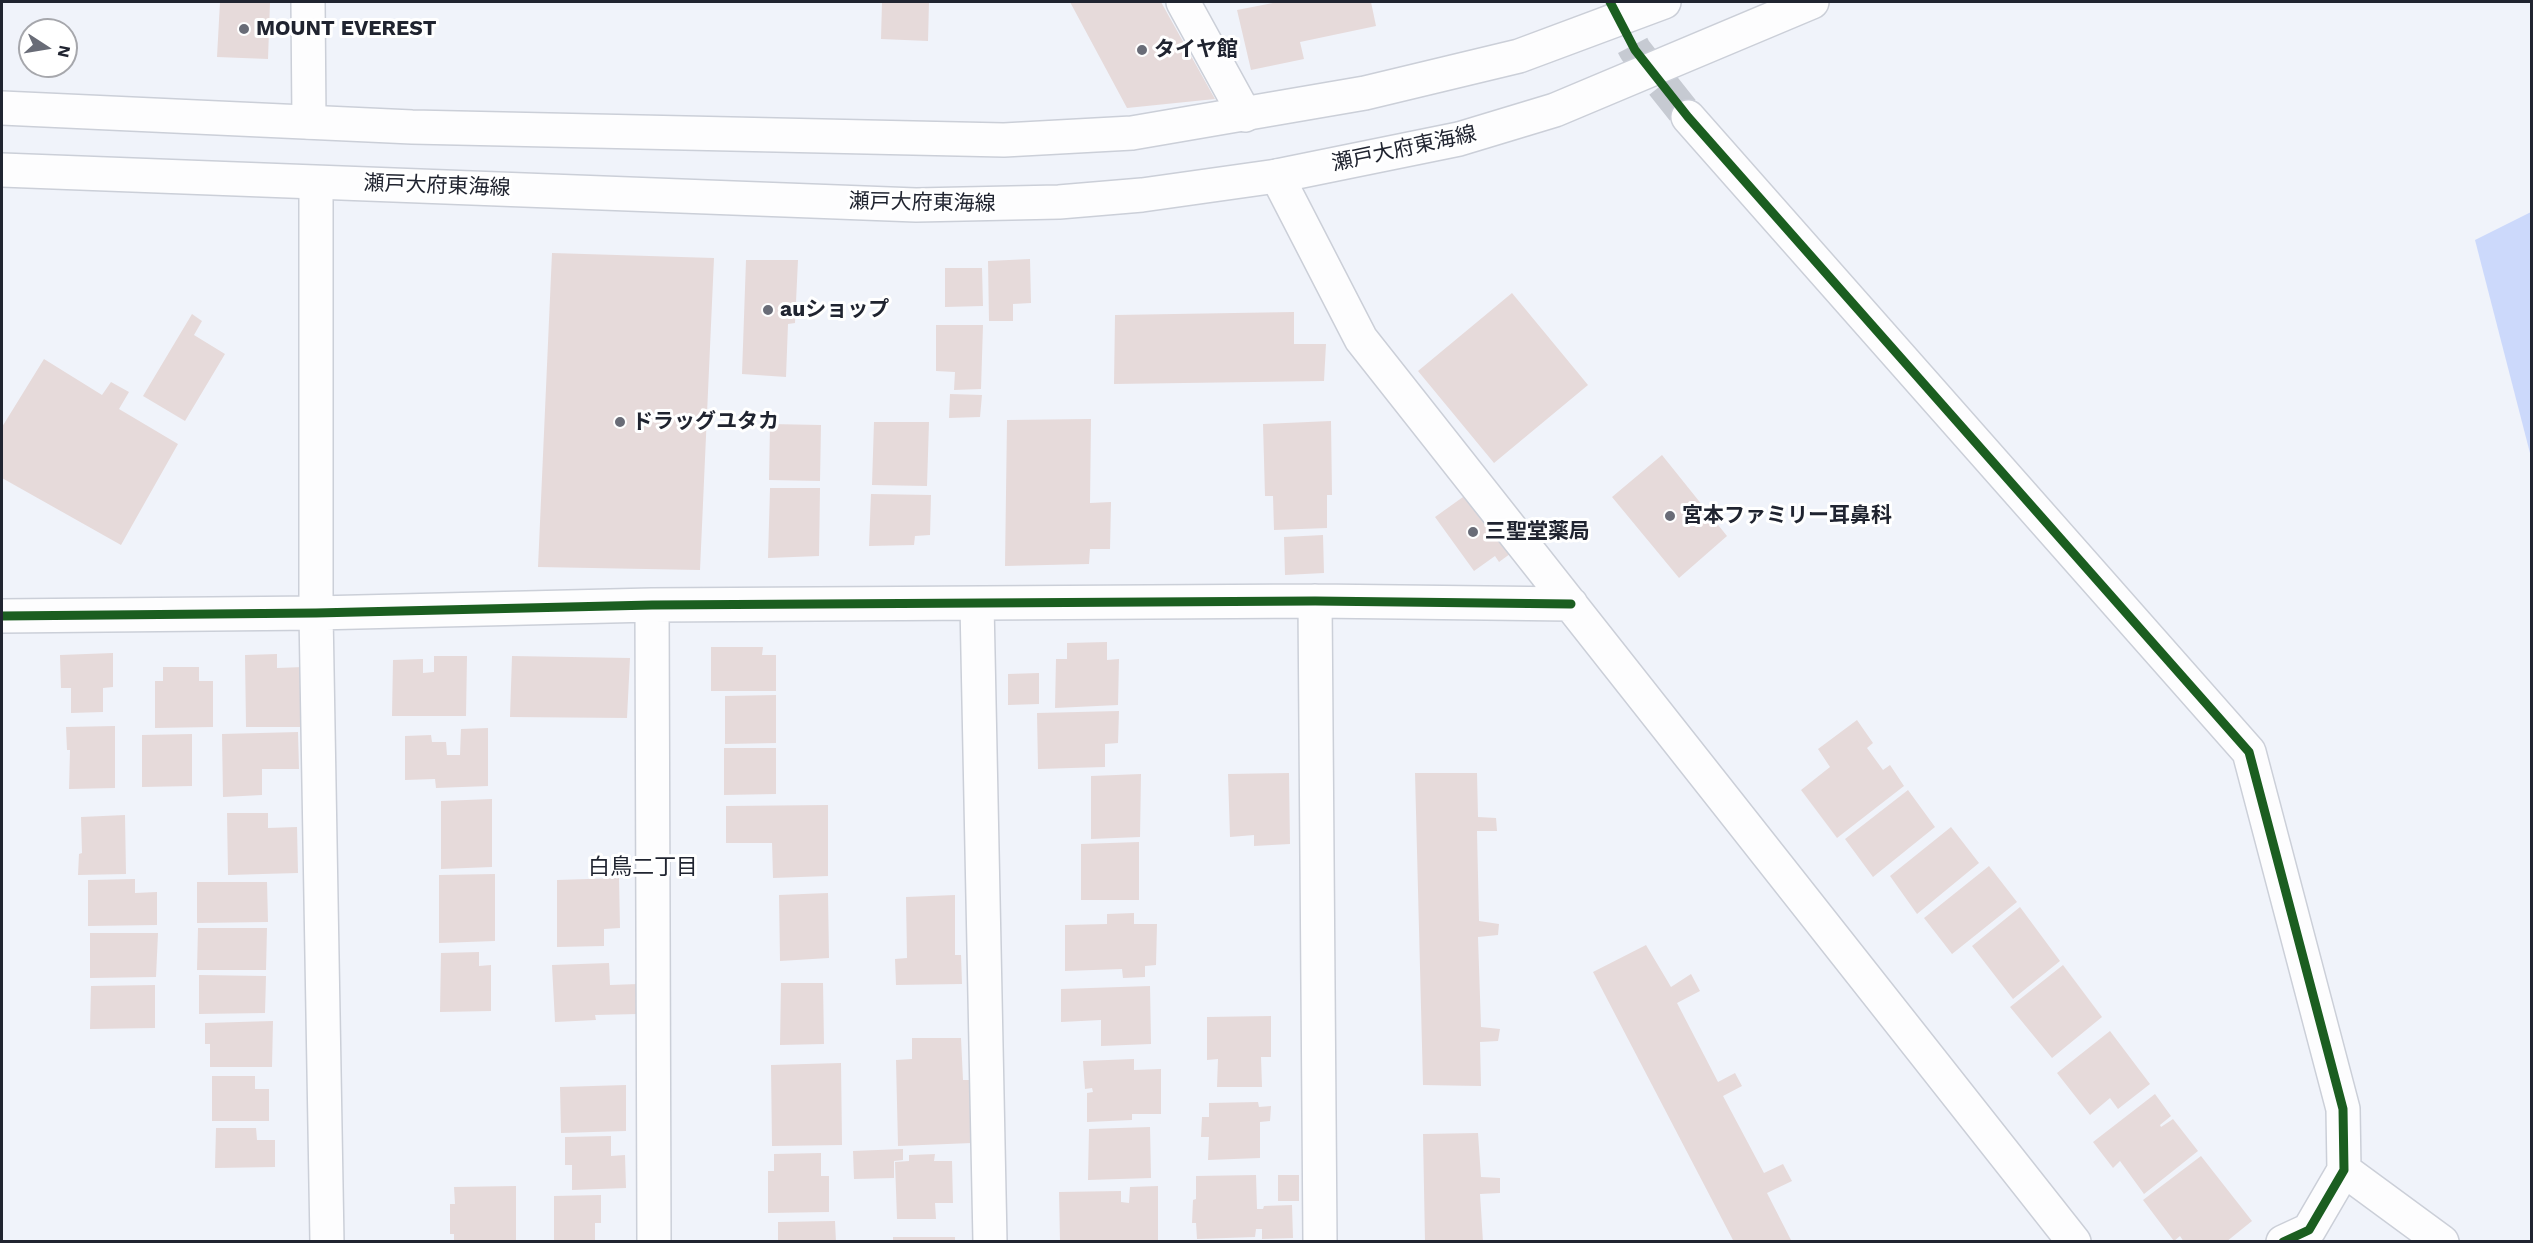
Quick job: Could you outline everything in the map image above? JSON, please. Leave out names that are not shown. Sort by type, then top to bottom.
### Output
[{"type":"street","points":[[308,2],[309,122]]},
{"type":"street","points":[[1183,2],[1245,115]]},
{"type":"street","points":[[2,108],[412,127],[1004,140],[1132,133],[1365,93],[1519,56],[1664,2]]},
{"type":"street","name":"瀬戸大府東海線","points":[[2,170],[316,183],[391,183],[916,205],[1059,202],[1142,195],[1277,176],[1459,139],[1555,110],[1812,2]]},
{"type":"street","points":[[1688,117],[2249,752],[2343,1109],[2344,1170],[2309,1230],[2283,1242]]},
{"type":"street","points":[[1277,176],[1361,339],[2074,1242]]},
{"type":"street","points":[[316,183],[316,613],[327,1242]]},
{"type":"street","points":[[2,616],[316,613],[652,605],[1315,601],[1571,604]]},
{"type":"street","points":[[1315,601],[1320,1242]]},
{"type":"street","points":[[977,604],[990,1242]]},
{"type":"street","points":[[652,605],[654,1242]]},
{"type":"street","points":[[2344,1170],[2442,1242]]},
{"type":"shaded area","points":[[2531,212],[2531,457],[2475,240]]},
{"type":"building","name":"MOUNT EVEREST","points":[[220,2],[270,2],[268,59],[217,57]]},
{"type":"building","points":[[882,2],[929,2],[928,41],[881,39]]},
{"type":"building","name":"タイヤ館","points":[[1070,2],[1161,2],[1215,99],[1127,108]]},
{"type":"building","points":[[1278,2],[1371,2],[1376,26],[1300,42],[1304,59],[1251,70],[1237,10]]},
{"type":"building","points":[[552,253],[714,258],[700,570],[538,567]]},
{"type":"building","points":[[1030,259],[1031,303],[1013,304],[1013,321],[989,321],[988,261]]},
{"type":"building","points":[[746,260],[798,260],[795,323],[788,324],[786,377],[742,374]]},
{"type":"building","points":[[945,268],[982,268],[983,306],[945,307]]},
{"type":"building","points":[[1512,293],[1588,385],[1494,463],[1418,371]]},
{"type":"building","points":[[1294,312],[1294,344],[1326,344],[1324,381],[1114,384],[1115,315]]},
{"type":"building","points":[[192,314],[202,321],[194,335],[225,354],[185,421],[143,396]]},
{"type":"building","points":[[936,325],[983,325],[981,389],[954,390],[955,372],[936,371]]},
{"type":"building","points":[[44,359],[102,395],[111,382],[129,392],[119,409],[178,444],[121,545],[2,478],[2,427]]},
{"type":"building","points":[[950,394],[982,395],[980,417],[949,418]]},
{"type":"building","points":[[1091,419],[1090,503],[1111,502],[1110,549],[1090,549],[1089,564],[1005,566],[1007,420]]},
{"type":"building","points":[[1331,421],[1332,495],[1327,495],[1327,528],[1274,530],[1273,496],[1265,496],[1263,424]]},
{"type":"building","points":[[874,422],[929,422],[927,486],[872,485]]},
{"type":"building","points":[[770,424],[821,425],[820,481],[769,480]]},
{"type":"building","name":"宮本ファミリー耳鼻科","points":[[1662,455],[1727,536],[1679,578],[1612,497]]},
{"type":"building","points":[[770,488],[820,488],[819,556],[768,558]]},
{"type":"building","points":[[1470,492],[1514,551],[1499,562],[1495,556],[1474,571],[1435,517]]},
{"type":"building","points":[[871,494],[931,495],[930,535],[915,536],[914,545],[869,546]]},
{"type":"building","points":[[1323,535],[1324,573],[1285,575],[1284,537]]},
{"type":"building","points":[[1107,642],[1107,660],[1119,659],[1118,705],[1055,708],[1056,659],[1067,659],[1067,643]]},
{"type":"building","points":[[711,647],[763,647],[762,655],[776,655],[776,691],[711,691]]},
{"type":"building","points":[[113,653],[113,687],[103,688],[103,712],[71,713],[71,688],[61,688],[60,655]]},
{"type":"building","points":[[277,654],[277,668],[303,667],[303,727],[246,727],[245,655]]},
{"type":"building","points":[[434,656],[467,656],[466,716],[392,716],[393,660],[423,659],[423,673],[434,672]]},
{"type":"building","points":[[512,656],[630,658],[627,718],[510,717]]},
{"type":"building","points":[[163,667],[199,667],[199,681],[213,681],[213,727],[155,728],[155,681],[163,681]]},
{"type":"building","points":[[1039,673],[1039,704],[1008,705],[1008,674]]},
{"type":"building","points":[[776,695],[776,743],[725,744],[725,696]]},
{"type":"building","points":[[1119,711],[1118,743],[1105,744],[1105,767],[1038,769],[1037,713]]},
{"type":"building","points":[[1857,720],[1873,743],[1867,748],[1883,770],[1890,765],[1904,786],[1837,838],[1801,790],[1830,767],[1818,749]]},
{"type":"building","points":[[115,726],[115,788],[69,789],[70,750],[67,750],[66,727]]},
{"type":"building","points":[[488,728],[488,786],[436,788],[435,779],[405,780],[405,736],[431,735],[432,742],[446,742],[447,755],[460,755],[461,729]]},
{"type":"building","points":[[298,732],[299,769],[262,769],[262,795],[223,797],[222,734]]},
{"type":"building","points":[[192,734],[192,786],[142,787],[142,735]]},
{"type":"building","points":[[724,748],[776,748],[776,794],[724,795]]},
{"type":"building","points":[[1289,773],[1290,844],[1254,846],[1254,835],[1230,837],[1228,774]]},
{"type":"building","points":[[1415,773],[1477,773],[1478,817],[1496,818],[1497,831],[1477,831],[1479,921],[1499,924],[1498,935],[1478,937],[1481,1027],[1500,1029],[1498,1041],[1480,1042],[1481,1086],[1423,1085]]},
{"type":"building","points":[[1141,774],[1140,837],[1091,839],[1091,776]]},
{"type":"building","points":[[1908,790],[1935,827],[1873,877],[1845,839]]},
{"type":"building","points":[[492,799],[492,867],[441,869],[441,801]]},
{"type":"building","points":[[828,805],[828,876],[773,878],[772,843],[726,843],[726,806]]},
{"type":"building","points":[[227,813],[268,813],[268,828],[297,827],[298,873],[228,875]]},
{"type":"building","points":[[125,815],[126,874],[78,875],[79,854],[82,853],[81,817]]},
{"type":"building","points":[[1951,827],[1979,863],[1917,914],[1890,876]]},
{"type":"building","points":[[1139,842],[1139,900],[1081,900],[1081,844]]},
{"type":"building","points":[[1989,866],[2017,902],[1952,954],[1924,918]]},
{"type":"building","points":[[495,874],[495,941],[439,943],[439,875]]},
{"type":"building","points":[[619,878],[620,928],[604,929],[604,946],[557,947],[557,880]]},
{"type":"building","points":[[135,879],[135,893],[157,892],[157,925],[88,926],[88,880]]},
{"type":"building","points":[[197,882],[267,882],[268,922],[197,923]]},
{"type":"building","points":[[828,893],[829,958],[780,961],[779,895]]},
{"type":"building","points":[[955,895],[955,955],[961,955],[962,984],[896,985],[895,959],[907,958],[906,897]]},
{"type":"building","points":[[2020,907],[2060,961],[2013,999],[1972,946]]},
{"type":"building","points":[[1134,913],[1134,924],[1157,924],[1156,965],[1145,966],[1145,977],[1123,978],[1122,969],[1065,971],[1065,925],[1107,924],[1107,914]]},
{"type":"building","points":[[198,928],[267,928],[266,970],[197,970]]},
{"type":"building","points":[[90,933],[158,933],[156,977],[90,978]]},
{"type":"building","points":[[1646,945],[1671,987],[1691,974],[1700,991],[1677,1003],[1718,1082],[1735,1073],[1742,1086],[1723,1096],[1764,1173],[1783,1164],[1792,1181],[1767,1193],[1792,1242],[1734,1242],[1593,972]]},
{"type":"building","points":[[479,952],[479,966],[491,965],[491,1011],[440,1012],[441,953]]},
{"type":"building","points":[[609,963],[610,985],[638,984],[638,1014],[595,1015],[596,1020],[555,1022],[552,965]]},
{"type":"building","points":[[2063,965],[2102,1017],[2052,1058],[2010,1007]]},
{"type":"building","points":[[199,975],[266,976],[265,1013],[199,1014]]},
{"type":"building","points":[[781,983],[823,983],[824,1044],[780,1045]]},
{"type":"building","points":[[155,985],[155,1028],[90,1029],[91,986]]},
{"type":"building","points":[[1150,986],[1151,1044],[1101,1046],[1101,1020],[1061,1022],[1061,989]]},
{"type":"building","points":[[1271,1016],[1271,1057],[1261,1057],[1262,1087],[1217,1087],[1218,1059],[1207,1060],[1207,1017]]},
{"type":"building","points":[[273,1021],[272,1067],[210,1067],[210,1044],[205,1044],[205,1023]]},
{"type":"building","points":[[2110,1031],[2150,1084],[2118,1109],[2110,1098],[2090,1115],[2057,1073]]},
{"type":"building","points":[[912,1038],[961,1038],[963,1080],[972,1080],[972,1143],[898,1146],[896,1060],[912,1059]]},
{"type":"building","points":[[1134,1059],[1134,1070],[1161,1069],[1161,1114],[1132,1114],[1132,1120],[1087,1122],[1087,1093],[1093,1092],[1092,1088],[1085,1089],[1083,1061]]},
{"type":"building","points":[[841,1063],[842,1145],[772,1146],[771,1065]]},
{"type":"building","points":[[212,1076],[255,1076],[255,1089],[269,1089],[269,1121],[212,1121]]},
{"type":"building","points":[[626,1085],[626,1131],[561,1133],[560,1087]]},
{"type":"building","points":[[2155,1094],[2171,1116],[2160,1125],[2161,1127],[2173,1119],[2198,1151],[2144,1194],[2120,1161],[2113,1168],[2093,1142]]},
{"type":"building","points":[[1258,1102],[1259,1107],[1271,1106],[1270,1121],[1260,1122],[1260,1158],[1208,1160],[1209,1137],[1201,1137],[1202,1117],[1209,1117],[1209,1103]]},
{"type":"building","points":[[1150,1127],[1151,1178],[1088,1180],[1089,1129]]},
{"type":"building","points":[[216,1128],[256,1128],[257,1140],[275,1140],[275,1167],[215,1168]]},
{"type":"building","points":[[1478,1133],[1481,1177],[1500,1178],[1500,1193],[1480,1194],[1483,1242],[1425,1242],[1423,1134]]},
{"type":"building","points":[[611,1136],[611,1156],[625,1155],[626,1188],[572,1190],[572,1165],[565,1165],[565,1137]]},
{"type":"building","points":[[903,1149],[903,1160],[894,1161],[894,1178],[854,1179],[853,1151]]},
{"type":"building","points":[[821,1153],[821,1176],[829,1176],[829,1212],[768,1213],[768,1171],[774,1171],[774,1154]]},
{"type":"building","points":[[935,1154],[934,1161],[952,1161],[953,1203],[935,1203],[936,1219],[897,1219],[895,1162],[909,1161],[909,1155]]},
{"type":"building","points":[[2201,1156],[2252,1221],[2226,1242],[2184,1242],[2180,1236],[2174,1241],[2143,1200]]},
{"type":"building","points":[[1256,1175],[1257,1209],[1263,1209],[1264,1206],[1292,1205],[1293,1238],[1262,1239],[1262,1229],[1256,1229],[1255,1237],[1197,1239],[1196,1223],[1192,1223],[1193,1200],[1196,1199],[1196,1176]]},
{"type":"building","points":[[1278,1175],[1299,1175],[1299,1201],[1278,1201]]},
{"type":"building","points":[[516,1186],[516,1242],[454,1242],[454,1234],[450,1234],[450,1204],[455,1204],[454,1187]]},
{"type":"building","points":[[1158,1186],[1158,1242],[1060,1242],[1059,1192],[1121,1191],[1121,1202],[1129,1203],[1130,1187]]},
{"type":"building","points":[[601,1195],[601,1223],[595,1223],[595,1242],[554,1242],[554,1196]]},
{"type":"building","points":[[835,1221],[836,1242],[778,1242],[778,1222]]},
{"type":"building","points":[[893,1237],[955,1237],[955,1242],[893,1242]]},
{"type":"tunnel","points":[[1610,2],[1635,50],[1688,117]]},
{"type":"cycle path","points":[[1610,2],[1635,50],[1688,117],[2249,752],[2343,1109],[2344,1170],[2309,1230],[2283,1242]]},
{"type":"cycle path","points":[[2,616],[316,613],[652,605],[1315,601],[1571,604]]},
{"type":"place","name":"MOUNT EVEREST","points":[[244,29]]},
{"type":"place","name":"タイヤ館","points":[[1142,50]]},
{"type":"place","name":"auショップ","points":[[768,310]]},
{"type":"place","name":"ドラッグユタカ","points":[[620,422]]},
{"type":"place","name":"宮本ファミリー耳鼻科","points":[[1670,516]]},
{"type":"place","name":"三聖堂薬局","points":[[1473,532]]},
{"type":"district","name":"白鳥二丁目","points":[[643,868]]}]
